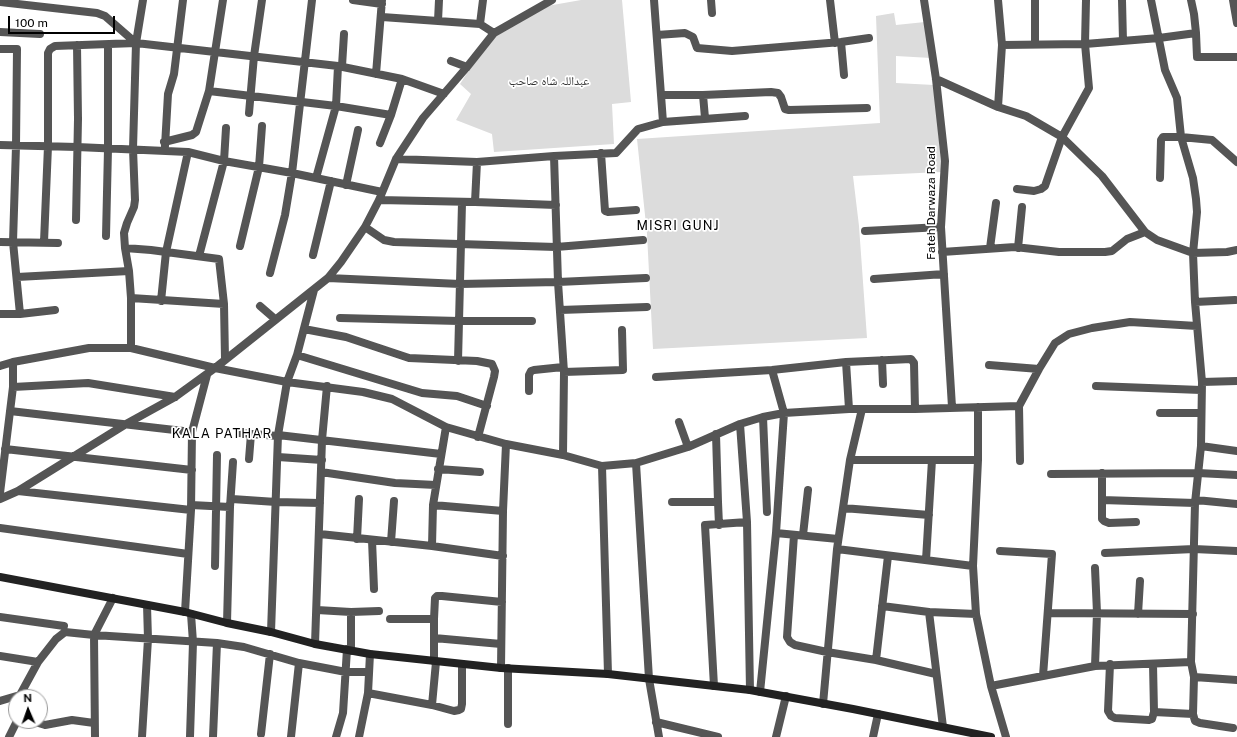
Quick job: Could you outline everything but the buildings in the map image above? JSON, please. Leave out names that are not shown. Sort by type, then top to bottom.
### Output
[{"type":"main road","points":[[0,577],[188,613],[316,644],[370,654],[435,662],[504,668],[608,674],[750,690],[991,737]]},
{"type":"street","points":[[131,348],[131,298],[124,233],[126,223],[134,207],[133,149],[136,43],[143,0]]},
{"type":"street","points":[[165,146],[168,94],[174,74],[183,0]]},
{"type":"street","points":[[0,145],[133,149],[165,146],[192,135],[196,132],[209,91],[223,0]]},
{"type":"street","points":[[249,113],[254,56],[262,0]]},
{"type":"street","points":[[270,273],[285,215],[292,173],[312,0]]},
{"type":"street","points":[[353,0],[382,2],[382,17],[376,74]]},
{"type":"street","points":[[438,21],[439,0]]},
{"type":"street","points":[[480,24],[483,0]]},
{"type":"street","points":[[0,499],[18,491],[126,424],[174,397],[207,375],[328,278],[366,227],[396,159],[423,118],[467,67],[494,32],[538,4],[552,0]]},
{"type":"street","points":[[654,0],[663,122]]},
{"type":"street","points":[[711,0],[712,13]]},
{"type":"street","points":[[830,0],[844,75]]},
{"type":"street","name":"Fateh Darwaza Road","points":[[924,0],[936,79],[944,161],[941,227],[952,407]]},
{"type":"street","points":[[998,0],[1002,45],[998,107]]},
{"type":"street","points":[[1035,0],[1035,44]]},
{"type":"street","points":[[1017,189],[1034,191],[1045,186],[1062,137],[1089,88],[1085,44],[1086,0]]},
{"type":"street","points":[[1122,0],[1123,41]]},
{"type":"street","points":[[1152,0],[1165,70],[1177,98],[1181,137],[1193,178],[1197,212],[1193,253],[1195,302],[1202,382],[1200,446],[1195,502],[1194,614],[1191,662],[1194,677],[1193,714],[1196,722],[1233,728]]},
{"type":"street","points":[[1191,0],[1194,14],[1197,57],[1237,57]]},
{"type":"street","points":[[1233,0],[1237,23]]},
{"type":"street","points":[[0,2],[97,13],[105,16],[136,43]]},
{"type":"street","points":[[382,17],[480,24],[494,32]]},
{"type":"street","points":[[0,32],[40,34]]},
{"type":"street","points":[[657,35],[685,33],[693,37],[697,48],[732,51],[869,38]]},
{"type":"street","points":[[1002,45],[1085,44],[1159,38],[1196,33]]},
{"type":"street","points":[[316,178],[336,106],[344,34]]},
{"type":"street","points":[[44,242],[48,146],[48,53],[50,48],[55,46],[136,43],[304,61],[340,66],[402,79],[444,94]]},
{"type":"street","points":[[106,236],[108,45]]},
{"type":"street","points":[[76,220],[77,46]]},
{"type":"street","points":[[0,49],[17,49],[13,242],[18,277],[20,314]]},
{"type":"street","points":[[451,61],[467,67]]},
{"type":"street","points":[[380,143],[391,115],[402,79]]},
{"type":"street","points":[[936,79],[998,107],[1026,116],[1062,137],[1102,176],[1145,232],[1157,240],[1193,253],[1227,252],[1237,250]]},
{"type":"street","points":[[209,91],[336,106],[391,115]]},
{"type":"street","points":[[661,95],[771,92],[778,93],[785,109],[788,110],[867,108]]},
{"type":"street","points":[[703,95],[705,118]]},
{"type":"street","points":[[396,159],[477,162],[616,153],[638,129],[663,122],[745,116]]},
{"type":"street","points":[[240,246],[259,167],[262,126]]},
{"type":"street","points":[[199,256],[224,161],[226,128]]},
{"type":"street","points":[[346,185],[358,130]]},
{"type":"street","points":[[1160,178],[1162,137],[1212,140],[1237,162]]},
{"type":"street","points":[[165,146],[224,161],[292,173],[382,192]]},
{"type":"street","points":[[161,301],[166,252],[188,152]]},
{"type":"street","points":[[601,153],[605,211],[636,210]]},
{"type":"street","points":[[554,156],[556,247],[563,369],[563,455]]},
{"type":"street","points":[[475,202],[477,162]]},
{"type":"street","points":[[313,255],[331,181]]},
{"type":"street","points":[[379,200],[556,205]]},
{"type":"street","points":[[458,361],[462,203]]},
{"type":"street","points":[[990,248],[996,203]]},
{"type":"street","points":[[1018,248],[1022,207]]},
{"type":"street","points":[[366,227],[384,240],[390,242],[556,247],[643,240]]},
{"type":"street","points":[[865,231],[941,227]]},
{"type":"street","points":[[942,252],[990,248],[1018,248],[1059,252],[1105,252],[1112,251],[1127,240],[1145,232]]},
{"type":"street","points":[[0,242],[58,242]]},
{"type":"street","points":[[125,248],[219,259],[224,304],[225,360]]},
{"type":"street","points":[[18,277],[129,271]]},
{"type":"street","points":[[874,279],[944,274]]},
{"type":"street","points":[[328,278],[460,284],[646,278]]},
{"type":"street","points":[[271,632],[278,436],[288,382],[297,355],[314,290]]},
{"type":"street","points":[[131,298],[224,304]]},
{"type":"street","points":[[1195,302],[1235,300]]},
{"type":"street","points":[[260,306],[276,319]]},
{"type":"street","points":[[560,310],[646,307]]},
{"type":"street","points":[[0,314],[20,314],[55,310]]},
{"type":"street","points":[[340,318],[532,321]]},
{"type":"street","points":[[1020,461],[1019,406],[1055,343],[1069,334],[1092,328],[1130,322],[1197,326]]},
{"type":"street","points":[[304,329],[346,337],[409,358],[489,363],[494,367],[494,377],[478,437]]},
{"type":"street","points":[[529,391],[529,375],[531,371],[534,370],[623,370],[622,330]]},
{"type":"street","points":[[0,366],[13,362],[89,348],[131,348],[215,368],[288,382],[363,392],[392,399],[446,427],[506,444],[563,455],[602,466],[636,463],[688,447],[740,424],[763,417],[784,413],[848,408],[915,409],[1019,406]]},
{"type":"street","points":[[297,355],[422,393],[457,396],[487,406]]},
{"type":"street","points":[[656,377],[772,370],[846,362],[909,358],[914,363],[915,409]]},
{"type":"street","points":[[882,360],[883,384]]},
{"type":"street","points":[[0,493],[13,387],[13,362]]},
{"type":"street","points":[[846,362],[848,408]]},
{"type":"street","points":[[989,365],[1039,369]]},
{"type":"street","points":[[760,692],[776,533],[784,413],[772,370]]},
{"type":"street","points":[[190,737],[193,642],[188,613],[188,554],[191,508],[192,432],[207,375]]},
{"type":"street","points":[[1202,382],[1237,381]]},
{"type":"street","points":[[13,387],[88,383],[174,397]]},
{"type":"street","points":[[316,644],[322,440],[327,386]]},
{"type":"street","points":[[1096,386],[1201,390]]},
{"type":"street","points":[[978,407],[978,460],[973,566],[976,614],[991,686],[1006,737]]},
{"type":"street","points":[[823,704],[838,539],[850,460],[862,408]]},
{"type":"street","points":[[10,411],[192,432]]},
{"type":"street","points":[[1160,413],[1201,413]]},
{"type":"street","points":[[763,417],[767,512]]},
{"type":"street","points":[[679,422],[688,447]]},
{"type":"street","points":[[740,424],[747,522],[750,690]]},
{"type":"street","points":[[432,546],[433,505],[446,427]]},
{"type":"street","points":[[239,433],[322,440],[442,454]]},
{"type":"street","points":[[249,459],[251,434]]},
{"type":"street","points":[[716,434],[720,525]]},
{"type":"street","points":[[506,444],[503,511],[501,644],[508,724]]},
{"type":"street","points":[[1200,446],[1237,451]]},
{"type":"street","points":[[5,449],[71,458],[192,470]]},
{"type":"street","points":[[215,566],[217,455]]},
{"type":"street","points":[[278,457],[322,460]]},
{"type":"street","points":[[850,460],[978,460]]},
{"type":"street","points":[[926,560],[932,460]]},
{"type":"street","points":[[227,623],[231,503],[234,462]]},
{"type":"street","points":[[636,463],[649,679],[658,737]]},
{"type":"street","points":[[602,466],[608,674]]},
{"type":"street","points":[[438,469],[480,472]]},
{"type":"street","points":[[321,472],[395,482],[436,485]]},
{"type":"street","points":[[1102,473],[1102,518],[1104,521],[1109,523],[1136,522]]},
{"type":"street","points":[[1052,474],[1198,473],[1237,475]]},
{"type":"street","points":[[803,535],[808,490]]},
{"type":"street","points":[[18,491],[191,508],[231,503],[276,502],[320,504]]},
{"type":"street","points":[[357,539],[358,499]]},
{"type":"street","points":[[1102,500],[1237,504]]},
{"type":"street","points":[[391,542],[394,501]]},
{"type":"street","points":[[672,502],[718,502]]},
{"type":"street","points":[[433,505],[503,511]]},
{"type":"street","points":[[843,508],[929,515]]},
{"type":"street","points":[[714,686],[705,525],[747,522]]},
{"type":"street","points":[[0,528],[188,554]]},
{"type":"street","points":[[776,533],[838,539]]},
{"type":"street","points":[[320,534],[432,546],[503,556]]},
{"type":"street","points":[[794,535],[787,637],[790,642],[795,645],[876,660],[936,674]]},
{"type":"street","points":[[372,540],[374,589]]},
{"type":"street","points":[[837,549],[973,566]]},
{"type":"street","points":[[1105,553],[1194,549],[1237,551]]},
{"type":"street","points":[[1000,550],[1052,554],[1043,676]]},
{"type":"street","points":[[876,660],[888,556]]},
{"type":"street","points":[[1095,568],[1095,666]]},
{"type":"street","points":[[1138,614],[1140,581]]},
{"type":"street","points":[[432,705],[435,662],[435,598],[437,596],[442,596],[502,602]]},
{"type":"street","points":[[95,737],[94,635],[113,598]]},
{"type":"street","points":[[142,737],[148,639],[147,605]]},
{"type":"street","points":[[882,606],[929,612],[976,614]]},
{"type":"street","points":[[317,610],[351,612],[379,611]]},
{"type":"street","points":[[336,737],[343,714],[351,612]]},
{"type":"street","points":[[929,612],[943,727]]},
{"type":"street","points":[[1048,613],[1194,614]]},
{"type":"street","points":[[0,616],[64,626]]},
{"type":"street","points":[[390,619],[434,619]]},
{"type":"street","points":[[24,689],[38,662],[56,639],[65,632],[217,643],[244,647],[299,663],[346,672],[370,672]]},
{"type":"street","points":[[434,638],[501,644]]},
{"type":"street","points":[[213,737],[217,643]]},
{"type":"street","points":[[261,734],[270,654]]},
{"type":"street","points":[[359,737],[368,692],[370,654]]},
{"type":"street","points":[[0,656],[38,662]]},
{"type":"street","points":[[991,686],[1110,664],[1191,662]]},
{"type":"street","points":[[291,737],[299,663]]},
{"type":"street","points":[[368,692],[454,711],[461,709],[462,664]]},
{"type":"street","points":[[1110,664],[1108,711],[1111,716],[1115,718],[1149,720],[1152,719],[1154,712],[1153,664]]},
{"type":"street","points":[[1194,677],[1237,680]]},
{"type":"street","points":[[776,737],[786,696]]},
{"type":"street","points":[[1154,712],[1193,714]]},
{"type":"street","points":[[873,737],[878,714]]},
{"type":"street","points":[[48,724],[72,720],[94,723]]},
{"type":"street","points":[[656,722],[704,735],[718,737]]},
{"type":"green space","name":"عبداللہ شاہ صاحب","points":[[581,0],[622,0],[631,102],[612,104],[614,144],[494,152],[492,134],[456,120],[471,94],[460,84],[484,47],[496,34],[547,6]]},
{"type":"green space","points":[[894,13],[896,25],[925,22],[931,58],[896,56],[896,83],[934,85],[942,172],[853,176],[859,226],[867,338],[653,349],[647,234],[637,139],[880,123],[876,16]]},
{"type":"district","name":"MISRI GUNJ","points":[[678,226]]},
{"type":"district","name":"KALA PATHAR","points":[[222,434]]}]
